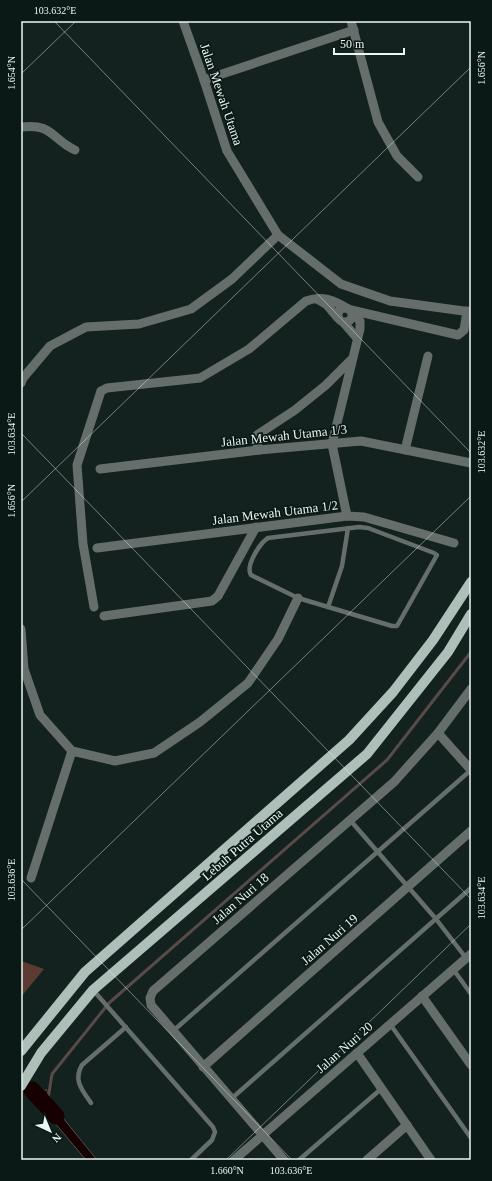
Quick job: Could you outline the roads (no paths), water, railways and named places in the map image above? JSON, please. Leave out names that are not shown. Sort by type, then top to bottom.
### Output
[{"type":"main road","name":"Lebuh Putra Utama","points":[[21,1051],[85,972],[349,740],[393,692],[433,640],[471,582]]},
{"type":"main road","name":"Lebuh Putra Utama","points":[[21,1086],[41,1053],[93,990],[367,754],[448,652],[471,614]]},
{"type":"street","name":"Jalan Mewah Utama","points":[[182,21],[204,80],[227,151],[278,235],[341,284],[390,301],[469,312]]},
{"type":"street","points":[[204,80],[353,26],[378,122],[397,156],[418,176]]},
{"type":"street","points":[[21,127],[36,125],[53,133],[65,145],[75,150]]},
{"type":"street","points":[[21,383],[23,378],[50,346],[86,327],[139,324],[191,309],[232,278],[278,235]]},
{"type":"street","points":[[316,298],[327,305],[357,338]]},
{"type":"street","points":[[94,607],[83,544],[77,465],[101,391],[107,388],[200,378],[249,349],[306,301],[316,298],[330,299],[350,311],[360,321],[360,329],[332,444],[347,516]]},
{"type":"street","points":[[341,320],[340,310],[350,311],[458,335],[464,330],[469,312]]},
{"type":"street","points":[[405,450],[428,356]]},
{"type":"street","points":[[259,450],[256,438],[259,433],[295,410],[326,385],[352,359]]},
{"type":"street","name":"Jalan Mewah Utama 1/3","points":[[100,469],[259,450],[361,441],[470,464]]},
{"type":"street","name":"Jalan Mewah Utama 1/2","points":[[97,548],[347,516],[364,517],[454,543]]},
{"type":"street","points":[[104,616],[212,601],[218,596],[256,527]]},
{"type":"street","points":[[21,629],[24,669],[40,715],[72,751],[115,761],[154,753],[200,722],[248,683],[278,639],[298,598]]},
{"type":"street","name":"Jalan Nuri 18","points":[[284,1160],[172,1031],[151,1005],[150,998],[153,991],[394,782],[438,733],[470,694]]},
{"type":"street","points":[[438,733],[471,770]]},
{"type":"street","points":[[31,878],[72,751]]},
{"type":"street","name":"Jalan Nuri 19","points":[[203,1067],[471,831]]},
{"type":"street","name":"Jalan Nuri 20","points":[[234,1160],[469,956]]},
{"type":"street","points":[[422,996],[471,1065]]},
{"type":"street","points":[[357,1052],[431,1160]]},
{"type":"street","points":[[373,1158],[407,1125]]},
{"type":"lane","points":[[359,527],[375,530],[437,555],[436,560],[397,626],[392,626],[298,598],[251,575],[249,572],[249,567],[262,542],[268,538],[348,528],[359,527]]},
{"type":"lane","points":[[328,607],[342,566],[348,528]]},
{"type":"lane","points":[[172,1031],[471,770]]},
{"type":"lane","points":[[350,820],[469,956]]},
{"type":"lane","points":[[230,1099],[471,888]]},
{"type":"lane","points":[[453,969],[471,994]]},
{"type":"lane","points":[[93,990],[213,1127],[215,1132],[212,1140],[192,1160]]},
{"type":"lane","points":[[390,1024],[471,1138]]},
{"type":"lane","points":[[91,1103],[78,1082],[79,1070],[82,1065],[126,1027]]},
{"type":"lane","points":[[300,1160],[381,1089]]},
{"type":"waterway","points":[[48,1099],[52,1074],[109,1003],[387,760],[471,652]]},
{"type":"waterway","points":[[32,1090],[56,1116]]}]
